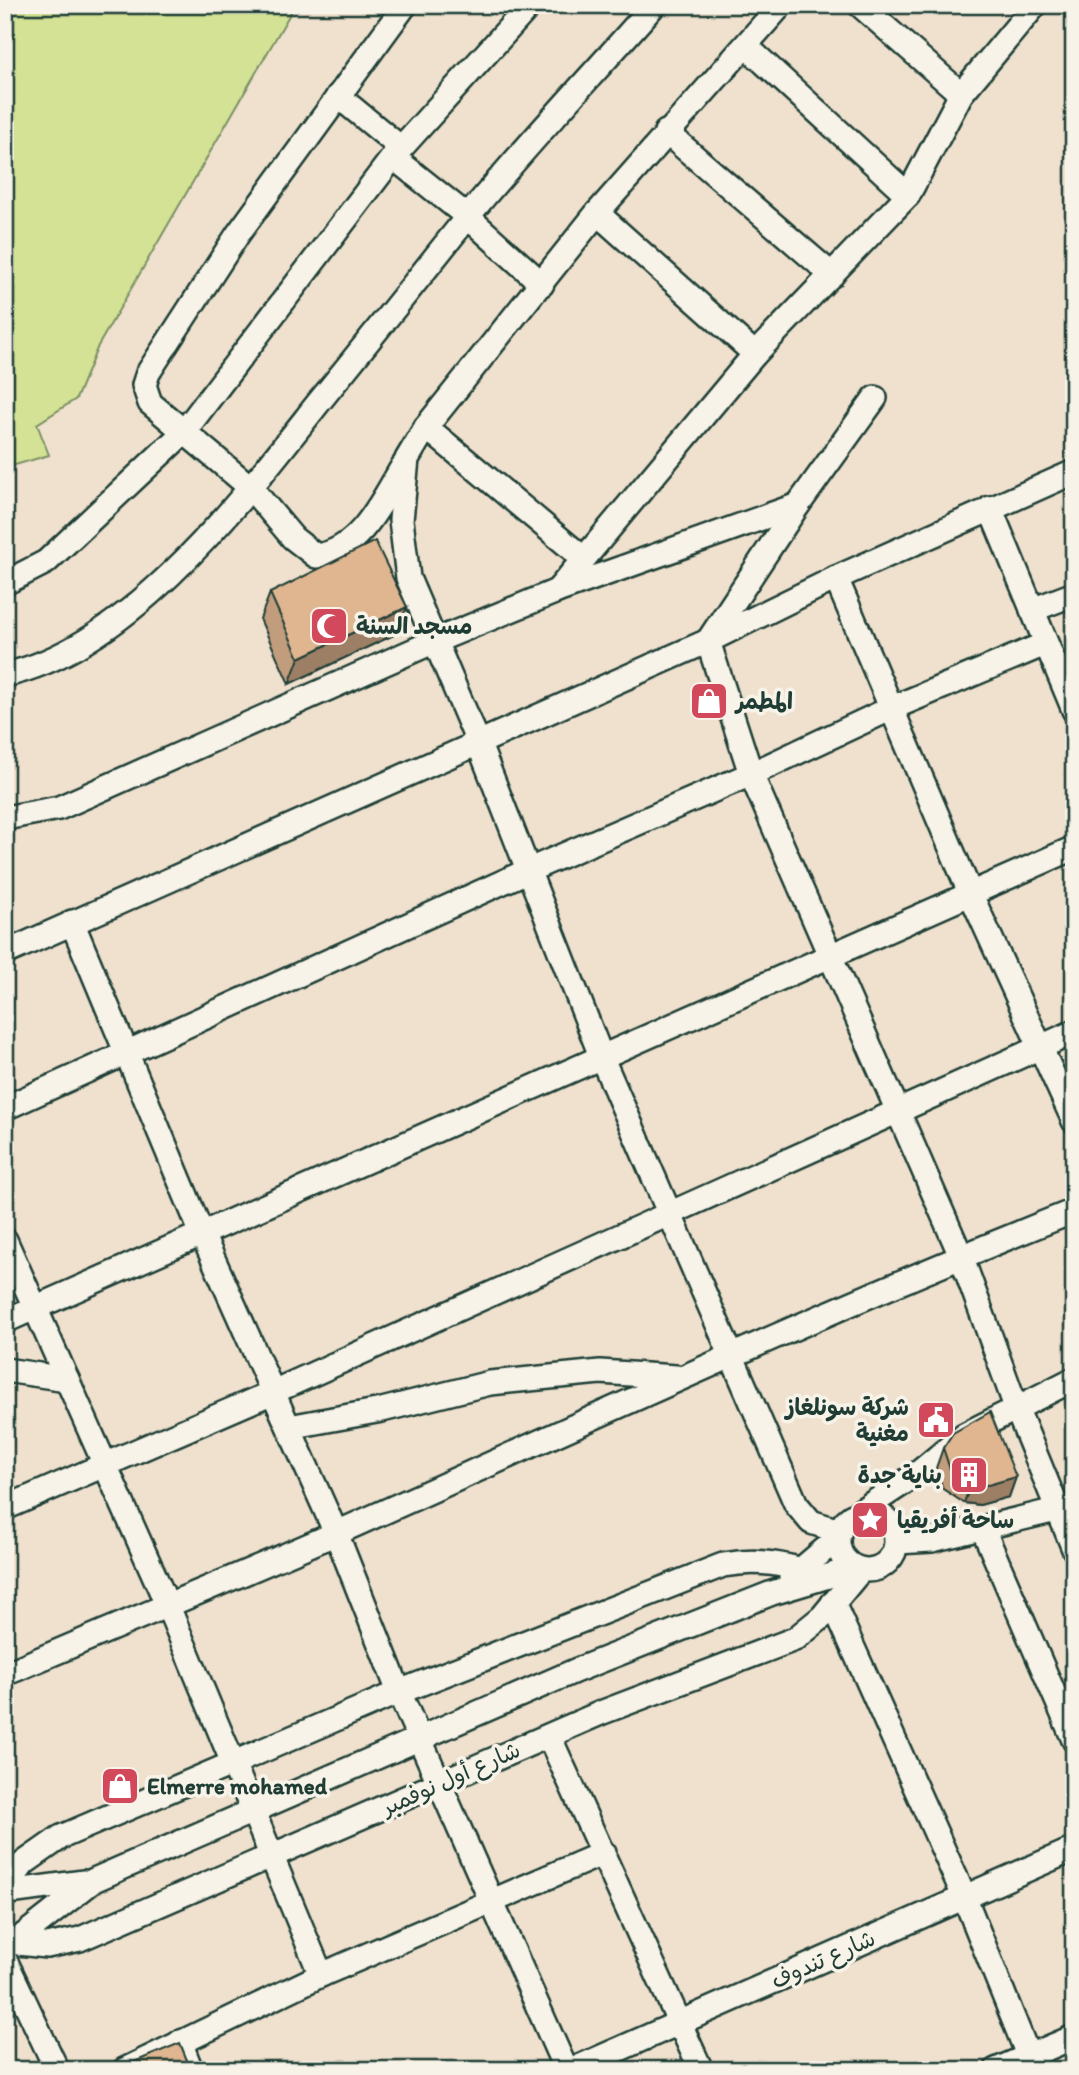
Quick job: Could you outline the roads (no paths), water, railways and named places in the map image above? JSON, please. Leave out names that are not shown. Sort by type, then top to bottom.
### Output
[{"type":"street","points":[[405,5],[238,233],[148,373],[145,395],[183,433],[251,488],[307,552],[316,556],[334,554],[356,537],[426,428],[597,213],[666,132],[747,47],[777,7]]},
{"type":"street","points":[[5,583],[46,562],[183,433],[397,153],[530,5]]},
{"type":"street","points":[[5,675],[28,670],[64,655],[106,629],[214,532],[468,217],[654,5]]},
{"type":"street","points":[[860,5],[961,94]]},
{"type":"street","points":[[557,592],[755,354],[908,195],[961,94],[1027,8]]},
{"type":"street","points":[[747,47],[908,195]]},
{"type":"street","points":[[338,96],[542,284]]},
{"type":"street","points":[[666,132],[832,275]]},
{"type":"street","points":[[597,213],[755,354]]},
{"type":"street","points":[[708,641],[798,505],[875,398]]},
{"type":"street","points":[[426,428],[583,558]]},
{"type":"street","points":[[407,459],[401,520],[408,578],[478,742],[601,1056],[800,1511],[811,1522],[838,1535]]},
{"type":"street","points":[[5,953],[708,641],[836,578],[1074,472]]},
{"type":"street","points":[[5,818],[59,808],[435,641],[557,592],[798,505]]},
{"type":"street","points":[[990,508],[1074,710]]},
{"type":"street","points":[[836,578],[971,895],[1074,1121]]},
{"type":"street","points":[[1032,610],[1074,594]]},
{"type":"street","points":[[708,641],[751,775],[961,1255],[1016,1407],[1065,1510],[1074,1549]]},
{"type":"street","points":[[5,1108],[527,871],[751,775],[892,708],[1045,644]]},
{"type":"street","points":[[5,1321],[1074,848]]},
{"type":"street","points":[[72,922],[202,1234],[336,1533],[399,1692],[566,2070]]},
{"type":"street","points":[[5,1508],[898,1114],[1074,1032]]},
{"type":"street","points":[[5,1674],[336,1533],[680,1377],[961,1255],[1074,1211]]},
{"type":"street","points":[[5,1240],[167,1604],[321,1975]]},
{"type":"street","points":[[5,1370],[67,1379]]},
{"type":"street","points":[[289,1427],[382,1410],[490,1383],[600,1372],[680,1377]]},
{"type":"street","points":[[772,1593],[802,1570],[838,1535],[851,1516],[917,1474],[964,1435],[1074,1379]]},
{"type":"street","points":[[6,1891],[94,1880],[577,1670],[772,1593],[885,1564],[895,1551],[904,1503],[917,1474]]},
{"type":"street","points":[[896,1538],[932,1540],[1065,1510]]},
{"type":"street","points":[[859,1512],[878,1513],[886,1518],[896,1538]]},
{"type":"street","points":[[983,1529],[1074,1740]]},
{"type":"street","points":[[838,1535],[842,1556],[858,1569]]},
{"type":"street","points":[[6,1891],[24,1863],[48,1844],[399,1692],[723,1565],[775,1562],[802,1570]]},
{"type":"street","name":"شارع أول نوفمبر","points":[[13,1947],[69,1943],[549,1736],[794,1639],[816,1623],[858,1569]]},
{"type":"street","points":[[833,1604],[964,1896],[1031,2063]]},
{"type":"street","points":[[549,1736],[701,2070]]},
{"type":"street","name":"شارع تندوف","points":[[572,2070],[1074,1849]]},
{"type":"street","points":[[124,2070],[321,1975],[604,1853]]},
{"type":"street","points":[[13,1947],[94,1880]]},
{"type":"street","points":[[6,1891],[17,1898],[26,1915],[13,1947],[57,2070]]},
{"type":"street","points":[[996,2070],[1031,2063],[1074,2038]]},
{"type":"street","points":[[180,2042],[191,2070]]},
{"type":"place","name":"مسجد السنة","points":[[329,626]]},
{"type":"place","name":"المطمر","points":[[709,701]]},
{"type":"place","name":"شركة سونلغاز مغنية","points":[[936,1420]]},
{"type":"place","name":"بناية جدة","points":[[969,1475]]},
{"type":"place","name":"ساحة أفريقيا","points":[[870,1520]]},
{"type":"place","name":"Elmerre mohamed","points":[[120,1786]]}]
